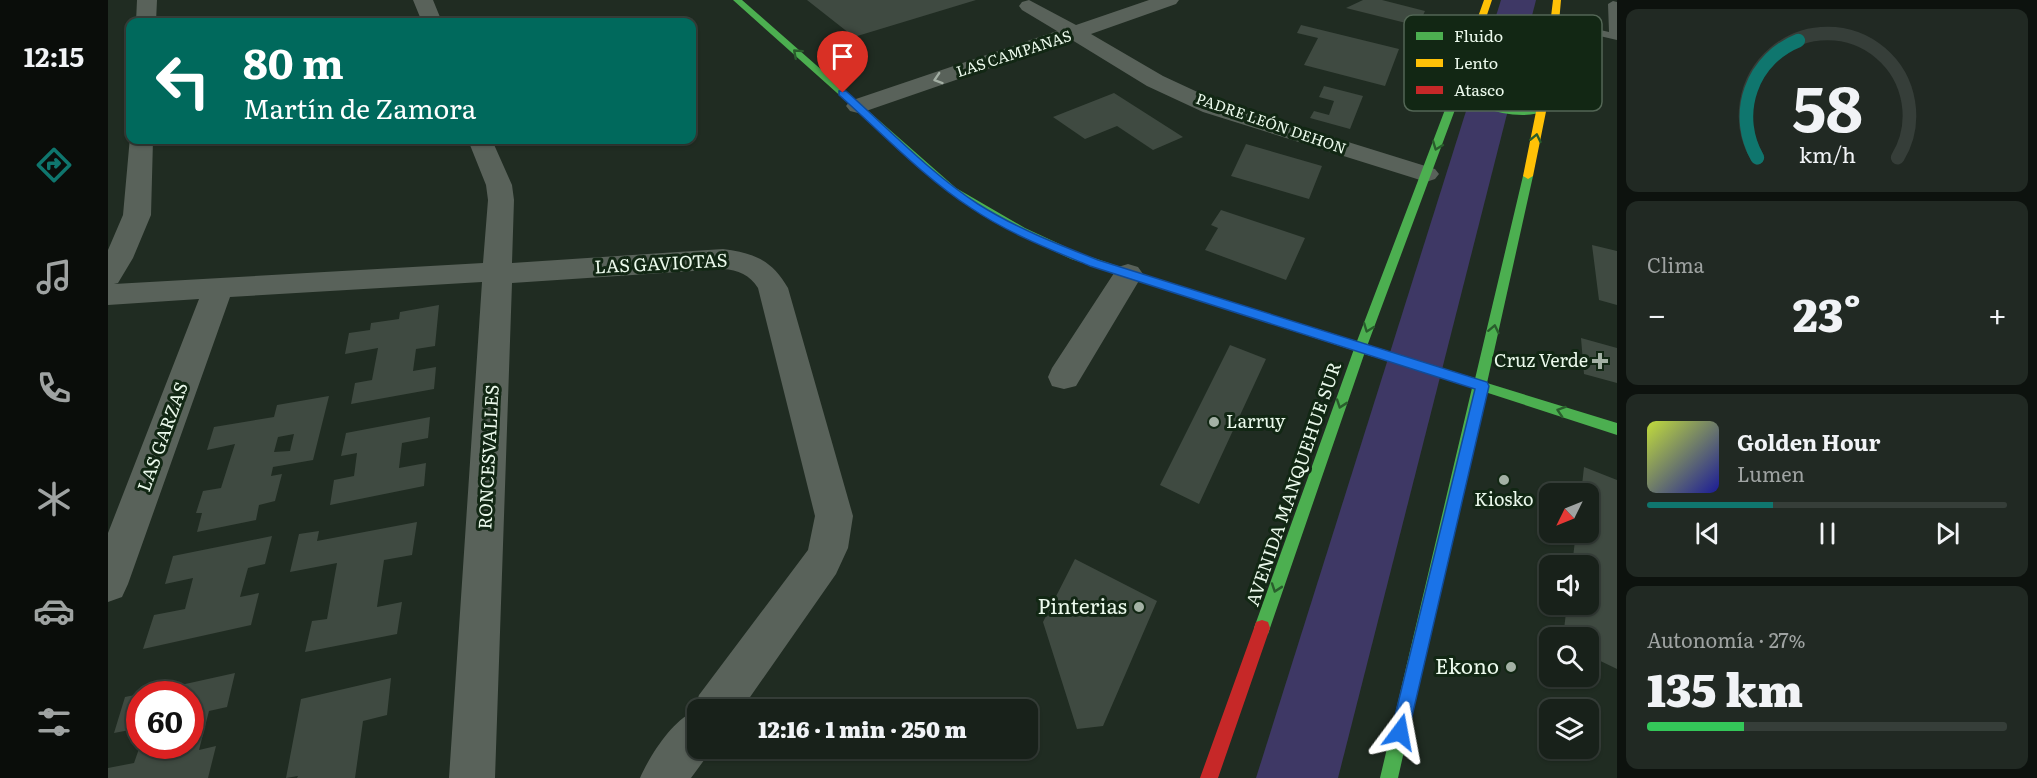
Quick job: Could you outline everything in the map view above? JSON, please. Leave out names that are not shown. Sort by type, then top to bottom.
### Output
[{"type":"main road","points":[[737,0],[952,190],[976,207],[1042,242],[1128,274],[1617,429]]},
{"type":"main road","name":"AVENIDA MANQUEHUE SUR","points":[[1483,15],[1488,0]]},
{"type":"main road","points":[[1556,15],[1557,0]]},
{"type":"main road","name":"AVENIDA MANQUEHUE SUR","points":[[1209,778],[1360,349],[1450,111]]},
{"type":"main road","points":[[1510,111],[1526,113],[1534,111]]},
{"type":"main road","points":[[1389,778],[1482,386],[1542,111]]},
{"type":"street","points":[[146,18],[147,0]]},
{"type":"street","points":[[423,0],[430,18]]},
{"type":"street","name":"LAS CAMPANAS","points":[[858,106],[1169,0]]},
{"type":"street","name":"PADRE LEÓN DEHON","points":[[1029,6],[1155,81],[1211,106],[1426,174]]},
{"type":"street","points":[[108,276],[119,258],[137,215],[141,144]]},
{"type":"street","name":"RONCESVALLES","points":[[472,778],[501,200],[499,185],[482,144]]},
{"type":"street","name":"LAS GAVIOTAS","points":[[108,296],[498,272],[527,273],[723,259],[747,263],[758,268],[770,281],[834,516],[833,532],[829,548],[814,574],[722,699]]},
{"type":"street","points":[[1064,377],[1128,274]]},
{"type":"street","name":"LAS GARZAS","points":[[108,584],[218,289]]},
{"type":"street","points":[[663,778],[687,746]]},
{"type":"lane","points":[[1616,37],[1613,4],[1617,5]]},
{"type":"shaded area","points":[[1501,0],[1536,0],[1532,15],[1496,15]]},
{"type":"shaded area","points":[[1466,111],[1508,111],[1338,778],[1256,778]]},
{"type":"building","points":[[807,0],[976,0],[854,37]]},
{"type":"building","points":[[1363,0],[1382,0],[1425,11],[1423,15],[1404,15],[1404,22],[1346,8]]},
{"type":"building","points":[[1301,25],[1399,49],[1385,86],[1304,65],[1318,38],[1297,33]]},
{"type":"building","points":[[1324,86],[1363,96],[1350,129],[1310,118],[1314,111],[1329,115],[1334,101],[1319,97]]},
{"type":"building","points":[[1114,93],[1183,137],[1153,150],[1117,126],[1085,139],[1053,117]]},
{"type":"building","points":[[1246,144],[1322,166],[1309,199],[1231,176]]},
{"type":"building","points":[[1221,210],[1305,238],[1286,280],[1205,250],[1218,228],[1211,225]]},
{"type":"building","points":[[1592,245],[1617,251],[1617,305],[1599,300]]},
{"type":"building","points":[[439,305],[435,346],[416,349],[413,371],[436,367],[434,389],[351,404],[355,383],[372,380],[378,348],[345,354],[349,333],[370,330],[371,323],[399,319],[400,312]]},
{"type":"building","name":"Cruz Verde","points":[[1581,338],[1617,348],[1617,383],[1584,374]]},
{"type":"building","name":"Larruy","points":[[1230,345],[1266,359],[1199,504],[1160,485]]},
{"type":"building","points":[[329,396],[313,460],[273,467],[271,476],[282,474],[275,501],[259,505],[256,520],[197,532],[202,513],[196,513],[203,491],[221,488],[235,444],[207,450],[214,427],[274,417],[277,405]],"holes":[[[294,434],[290,451],[274,452],[278,437]]]},
{"type":"building","points":[[430,417],[428,438],[402,443],[399,468],[426,463],[424,486],[330,505],[334,480],[354,476],[357,453],[341,456],[346,433]]},
{"type":"building","points":[[1584,467],[1617,480],[1617,669],[1599,660],[1599,627],[1564,627],[1566,615],[1599,615],[1599,555],[1573,555],[1575,543],[1599,543],[1599,483],[1582,483]]},
{"type":"building","points":[[417,522],[412,555],[384,560],[377,607],[402,602],[397,634],[305,652],[312,621],[327,619],[337,563],[290,572],[299,534],[319,531],[317,541]]},
{"type":"building","points":[[272,536],[265,564],[248,568],[240,597],[259,593],[251,625],[143,649],[154,615],[185,609],[193,578],[165,584],[173,556]]},
{"type":"building","points":[[1075,559],[1157,601],[1103,726],[1077,729],[1043,622]]},
{"type":"building","points":[[235,673],[227,707],[209,711],[204,730],[204,681],[199,681]]},
{"type":"building","points":[[391,678],[387,715],[363,721],[355,778],[297,778],[298,776],[286,778],[301,699]]},
{"type":"building","points":[[125,697],[126,731],[114,733]]},
{"type":"building","points":[[216,746],[208,778],[108,778],[108,768],[134,763],[135,759],[204,759],[204,749]]},
{"type":"traffic: fast","points":[[737,0],[952,190],[1021,231],[1075,256],[1117,270]]},
{"type":"traffic: fast","points":[[1262,628],[1360,349],[1449,111]]},
{"type":"traffic: fast","points":[[1508,111],[1531,111]]},
{"type":"traffic: fast","points":[[1389,778],[1528,176]]},
{"type":"traffic: fast","points":[[1374,352],[1617,429]]},
{"type":"traffic: slow","points":[[1483,15],[1488,0]]},
{"type":"traffic: slow","points":[[1555,15],[1557,0]]},
{"type":"traffic: slow","points":[[1528,176],[1541,111]]},
{"type":"traffic: slow","points":[[1117,270],[1374,352]]},
{"type":"traffic: jam","points":[[1209,778],[1262,628]]},
{"type":"place","name":"Cruz Verde","points":[[1600,361]]},
{"type":"place","name":"Larruy","points":[[1214,422]]},
{"type":"place","name":"Kiosko","points":[[1504,480]]},
{"type":"place","name":"Pinterias","points":[[1139,607]]},
{"type":"place","name":"Ekono","points":[[1511,667]]},
{"type":"route","points":[[843,93],[952,190],[976,207],[1032,238],[1094,263],[1482,386],[1400,732]]}]
